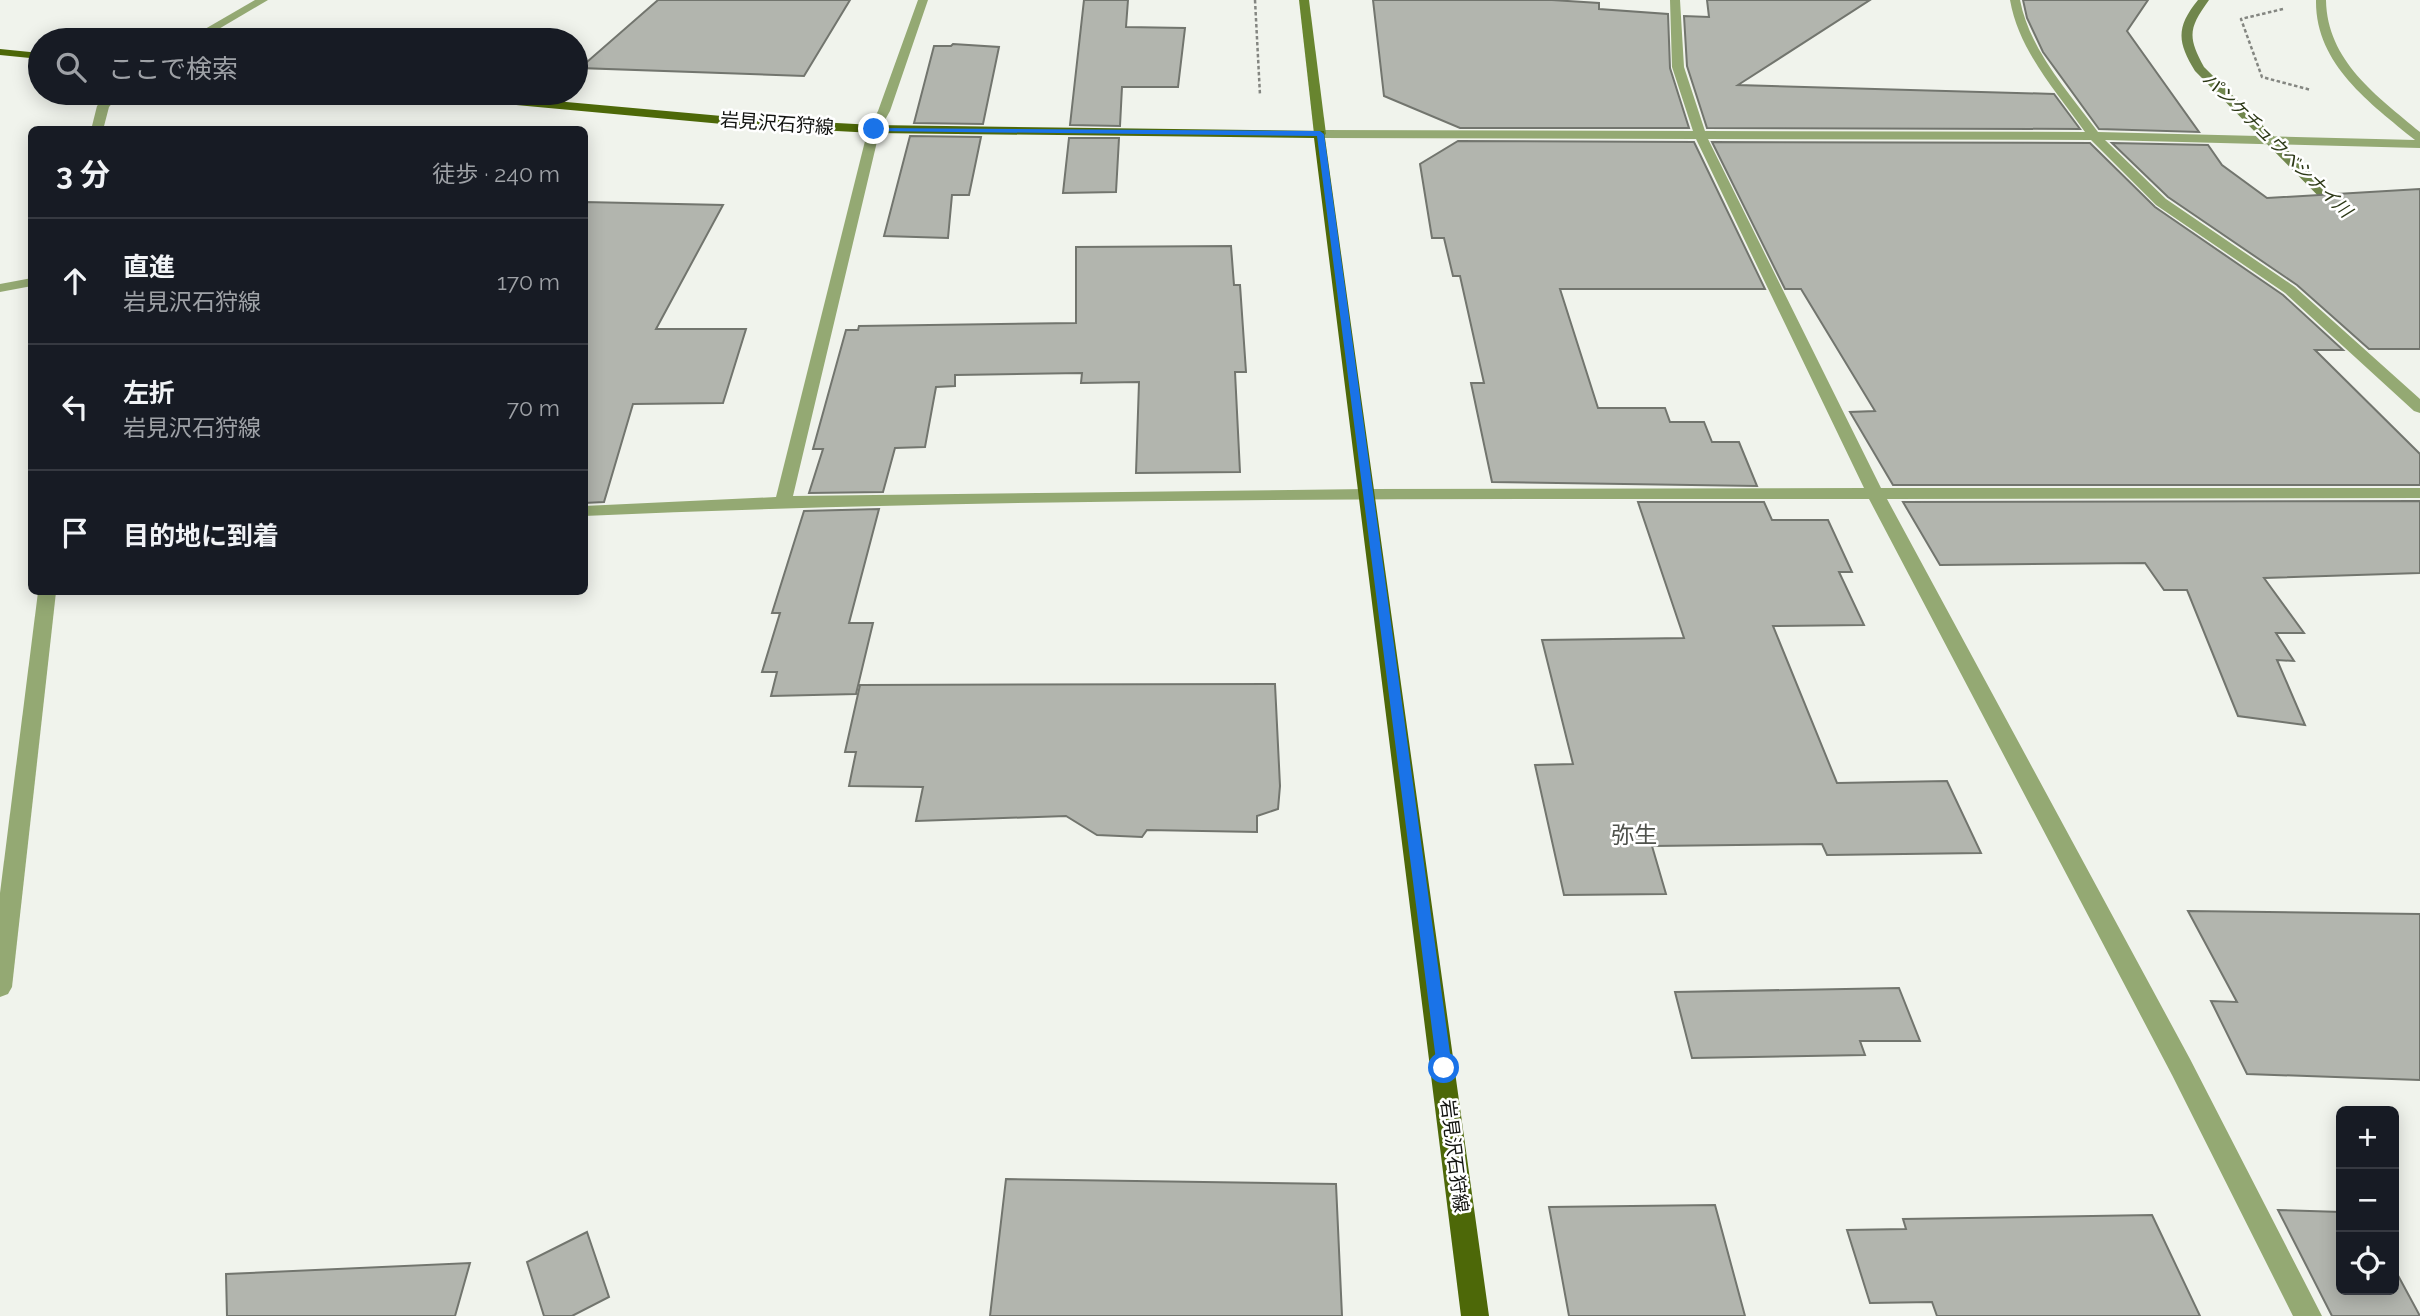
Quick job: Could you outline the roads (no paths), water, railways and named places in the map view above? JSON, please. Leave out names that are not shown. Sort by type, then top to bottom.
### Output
[{"type":"main road","points":[[1304,0],[1320,134]]},
{"type":"main road","points":[[0,52],[28,55]]},
{"type":"main road","name":"岩見沢石狩線","points":[[561,105],[716,119],[874,129],[1320,134],[1475,1316]]},
{"type":"street","points":[[213,28],[263,0]]},
{"type":"street","points":[[783,502],[874,129],[884,111],[923,0]]},
{"type":"street","points":[[1675,0],[1678,67],[1700,137],[1876,495],[2175,1056],[2308,1316]]},
{"type":"street","points":[[2015,0],[2018,16],[2036,56],[2094,136],[2161,202],[2290,290],[2420,408]]},
{"type":"street","points":[[2321,0],[2320,19],[2326,39],[2345,66],[2383,107],[2420,138]]},
{"type":"street","points":[[98,126],[104,105]]},
{"type":"street","points":[[1320,134],[2094,136],[2420,144]]},
{"type":"street","points":[[0,288],[28,283]]},
{"type":"street","points":[[588,511],[783,502],[1368,494],[2420,493]]},
{"type":"street","points":[[0,987],[47,595]]},
{"type":"waterway","name":"パンケチュウベシナイ川","points":[[2204,0],[2190,18],[2186,33],[2189,49],[2199,69],[2343,213]]},
{"type":"district","name":"弥生","points":[[1634,835]]}]
